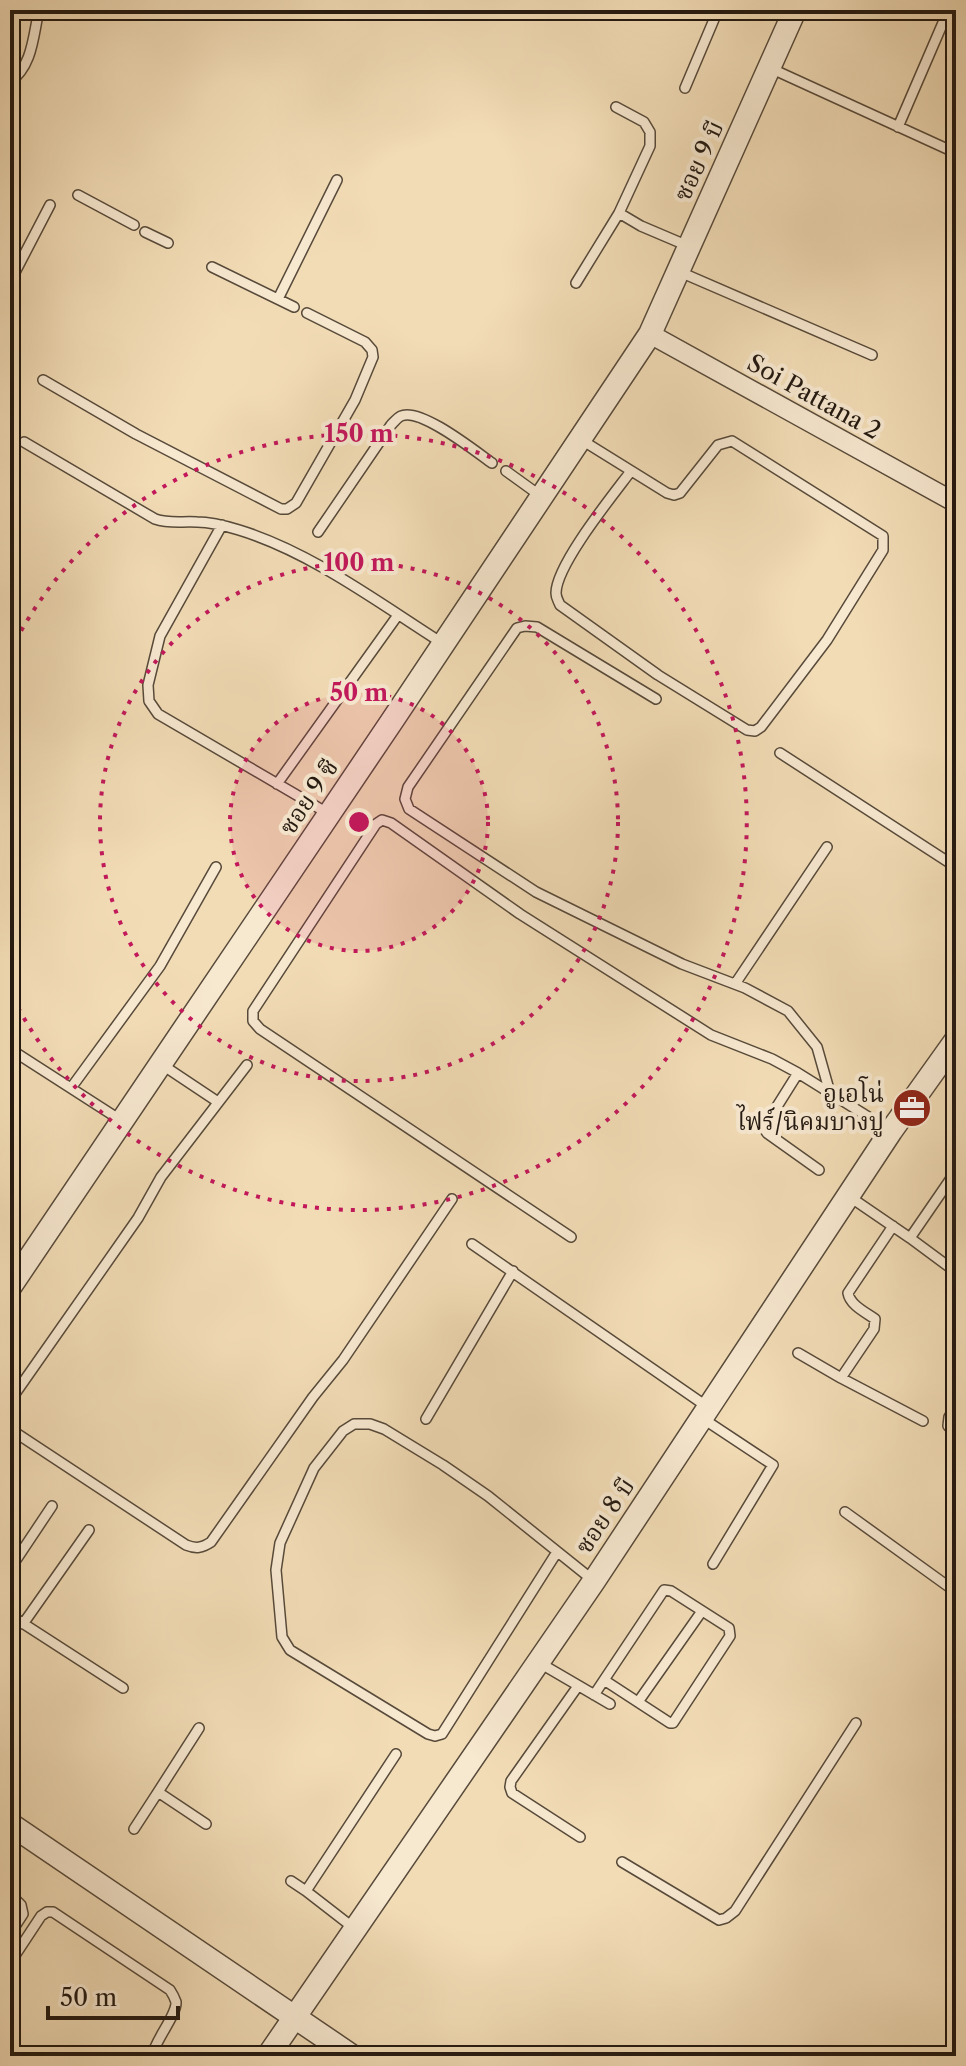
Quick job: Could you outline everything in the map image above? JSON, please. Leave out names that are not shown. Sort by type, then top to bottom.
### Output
[{"type":"street","name":"ซอย 9 บี","points":[[650,334],[795,10]]},
{"type":"street","name":"ซอย 9 ซี","points":[[10,1287],[650,334]]},
{"type":"street","name":"Soi Pattana 2","points":[[650,334],[956,503]]},
{"type":"street","name":"ซอย 8 บี","points":[[268,2056],[594,1581],[891,1131],[956,1040]]},
{"type":"street","points":[[10,1824],[352,2056]]},
{"type":"lane","points":[[10,82],[28,62],[39,10]]},
{"type":"lane","points":[[685,88],[718,10]]},
{"type":"lane","points":[[898,127],[945,18]]},
{"type":"lane","points":[[770,68],[956,153]]},
{"type":"lane","points":[[576,283],[619,213],[650,146],[650,132],[644,122],[616,107]]},
{"type":"lane","points":[[278,299],[337,180]]},
{"type":"lane","points":[[78,195],[134,225]]},
{"type":"lane","points":[[10,282],[50,205]]},
{"type":"lane","points":[[619,213],[688,246]]},
{"type":"lane","points":[[145,232],[168,243]]},
{"type":"lane","points":[[212,267],[294,307]]},
{"type":"lane","points":[[677,270],[872,355]]},
{"type":"lane","points":[[43,380],[136,434],[281,509],[287,509],[296,503],[347,413],[373,357],[372,350],[365,342],[307,313]]},
{"type":"lane","points":[[318,532],[391,425],[401,416],[411,414],[426,419],[492,463]]},
{"type":"lane","points":[[580,439],[674,495],[680,493],[718,445],[732,441],[883,536],[883,550],[827,640],[755,731],[747,730],[658,675],[560,605],[556,596],[558,582],[573,552],[631,471]]},
{"type":"lane","points":[[24,442],[155,519],[222,525],[281,547],[327,571],[442,643]]},
{"type":"lane","points":[[506,471],[542,497]]},
{"type":"lane","points":[[222,525],[160,636],[148,685],[149,701],[158,714],[329,814]]},
{"type":"lane","points":[[277,784],[398,615]]},
{"type":"lane","points":[[656,699],[537,627],[517,628],[408,787],[405,799],[409,809],[536,892],[682,964],[735,984],[788,1011],[817,1047],[830,1093]]},
{"type":"lane","points":[[780,753],[956,867]]},
{"type":"lane","points":[[571,1237],[260,1029],[253,1021],[253,1011],[376,824],[382,820],[391,823],[520,914],[711,1035],[772,1059],[891,1131]]},
{"type":"lane","points":[[735,984],[827,847]]},
{"type":"lane","points":[[71,1088],[160,966],[216,867]]},
{"type":"lane","points":[[10,1049],[122,1121]]},
{"type":"lane","points":[[160,1064],[218,1102]]},
{"type":"lane","points":[[10,1401],[138,1218],[161,1177],[247,1065]]},
{"type":"lane","points":[[798,1073],[765,1130],[819,1170]]},
{"type":"lane","points":[[910,1238],[956,1171]]},
{"type":"lane","points":[[849,1196],[956,1272]]},
{"type":"lane","points":[[10,1429],[186,1545],[203,1547],[211,1542],[313,1397],[343,1360],[452,1199]]},
{"type":"lane","points":[[841,1378],[876,1324],[875,1319],[851,1302],[848,1293],[893,1226]]},
{"type":"lane","points":[[472,1244],[776,1466],[713,1564]]},
{"type":"lane","points":[[426,1419],[513,1271]]},
{"type":"lane","points":[[798,1353],[923,1421]]},
{"type":"lane","points":[[956,1407],[949,1417],[948,1426],[956,1433]]},
{"type":"lane","points":[[557,1552],[442,1734],[435,1736],[416,1727],[299,1656],[285,1645],[282,1637],[276,1570],[280,1543],[314,1468],[343,1431],[354,1424],[370,1424],[384,1429],[443,1465],[488,1496],[594,1581]]},
{"type":"lane","points":[[10,1569],[52,1506]]},
{"type":"lane","points":[[845,1512],[956,1592]]},
{"type":"lane","points":[[23,1624],[89,1530]]},
{"type":"lane","points":[[594,1695],[604,1680],[664,1590],[671,1591],[729,1628],[730,1636],[675,1721],[670,1723],[604,1680]]},
{"type":"lane","points":[[638,1702],[702,1611]]},
{"type":"lane","points":[[10,1615],[123,1688]]},
{"type":"lane","points":[[538,1662],[610,1704]]},
{"type":"lane","points":[[578,1686],[511,1781],[510,1787],[512,1793],[580,1837]]},
{"type":"lane","points":[[622,1862],[719,1920],[726,1918],[735,1911],[856,1723]]},
{"type":"lane","points":[[134,1829],[199,1728]]},
{"type":"lane","points":[[306,1891],[396,1754]]},
{"type":"lane","points":[[158,1792],[206,1824]]},
{"type":"lane","points":[[291,1881],[355,1929]]},
{"type":"lane","points":[[10,1894],[21,1905],[23,1914],[10,1934]]},
{"type":"lane","points":[[10,1963],[41,1916],[53,1912],[170,1990],[176,2000],[175,2011],[154,2045],[152,2056]]},
{"type":"place","name":"อูเอโน่ ไฟร์/นิคมบางปู","points":[[912,1108]]}]
